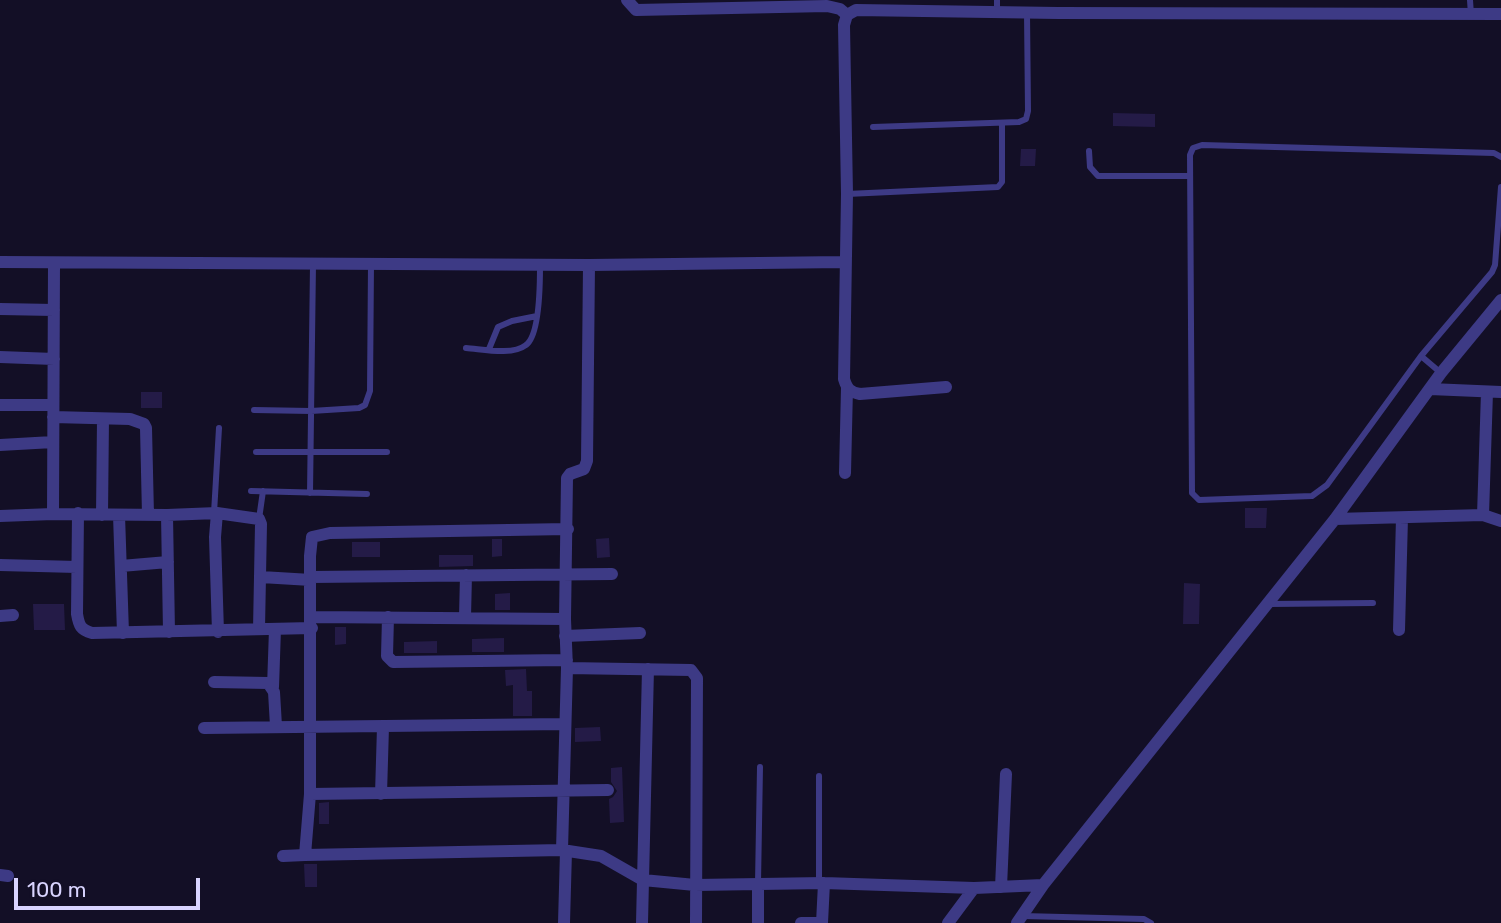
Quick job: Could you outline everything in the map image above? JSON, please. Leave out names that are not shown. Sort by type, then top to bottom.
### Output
[{"type":"street","points":[[627,0],[636,10],[827,6],[840,9],[847,15]]},
{"type":"street","points":[[845,473],[847,388],[844,370],[844,262],[847,194],[844,25],[847,15],[856,10],[997,6],[1027,13],[1074,7],[1501,14]]},
{"type":"street","points":[[0,262],[589,265],[844,262]]},
{"type":"street","points":[[53,514],[54,264]]},
{"type":"street","points":[[564,923],[562,793],[567,664],[565,574],[568,478],[570,474],[583,469],[587,461],[589,265]]},
{"type":"street","points":[[1019,920],[1043,886],[1335,519],[1441,373],[1501,300]]},
{"type":"street","points":[[0,309],[54,310]]},
{"type":"street","points":[[0,358],[54,359]]},
{"type":"street","points":[[847,388],[860,394],[946,387]]},
{"type":"street","points":[[1430,389],[1501,392]]},
{"type":"street","points":[[1483,514],[1487,392]]},
{"type":"street","points":[[0,405],[103,419],[139,420],[146,428],[148,515]]},
{"type":"street","points":[[102,515],[103,419]]},
{"type":"street","points":[[0,445],[53,442]]},
{"type":"street","points":[[78,513],[79,625],[83,631],[92,633],[275,629],[311,623],[387,617],[565,619]]},
{"type":"street","points":[[216,513],[218,632]]},
{"type":"street","points":[[0,516],[216,513],[259,519],[263,532],[259,629]]},
{"type":"street","points":[[1335,519],[1483,514],[1501,521]]},
{"type":"street","points":[[119,515],[123,633]]},
{"type":"street","points":[[167,515],[169,632]]},
{"type":"street","points":[[1399,630],[1402,518]]},
{"type":"street","points":[[305,855],[310,794],[312,537],[568,529]]},
{"type":"street","points":[[121,566],[168,562]]},
{"type":"street","points":[[0,565],[77,566]]},
{"type":"street","points":[[261,577],[311,579],[612,574]]},
{"type":"street","points":[[465,617],[467,575]]},
{"type":"street","points":[[387,617],[387,656],[393,663],[567,664],[691,670],[697,678],[696,923]]},
{"type":"street","points":[[275,629],[272,687],[276,726]]},
{"type":"street","points":[[565,636],[640,634]]},
{"type":"street","points":[[642,923],[648,669]]},
{"type":"street","points":[[214,682],[268,683],[272,687]]},
{"type":"street","points":[[204,728],[565,724]]},
{"type":"street","points":[[381,794],[383,727]]},
{"type":"street","points":[[1001,887],[1006,774]]},
{"type":"street","points":[[310,794],[562,793],[608,790]]},
{"type":"street","points":[[283,856],[564,851],[601,856],[643,880],[695,885],[821,883],[974,888],[1043,886]]},
{"type":"street","points":[[801,923],[824,921],[821,883]]},
{"type":"street","points":[[758,885],[758,923]]},
{"type":"street","points":[[948,923],[974,888]]},
{"type":"lane","points":[[1470,0],[1471,15]]},
{"type":"lane","points":[[873,127],[1019,122],[1028,116],[1027,13]]},
{"type":"lane","points":[[847,194],[998,187],[1002,181],[1002,123]]},
{"type":"lane","points":[[1501,157],[1494,153],[1202,145],[1193,148],[1190,176],[1194,497],[1199,500],[1312,496],[1327,485],[1421,356],[1492,272],[1495,265],[1501,187]]},
{"type":"lane","points":[[1088,151],[1091,171],[1098,176],[1190,176]]},
{"type":"lane","points":[[310,493],[313,264]]},
{"type":"lane","points":[[254,410],[359,408],[368,399],[371,264]]},
{"type":"lane","points":[[466,348],[513,349],[526,346],[532,337],[537,316],[540,264]]},
{"type":"lane","points":[[489,349],[498,327],[537,316]]},
{"type":"lane","points":[[1421,356],[1441,373]]},
{"type":"lane","points":[[216,513],[219,428]]},
{"type":"lane","points":[[257,452],[387,452]]},
{"type":"lane","points":[[251,491],[367,494]]},
{"type":"lane","points":[[259,519],[263,491]]},
{"type":"lane","points":[[1268,604],[1373,603]]},
{"type":"lane","points":[[758,885],[760,767]]},
{"type":"lane","points":[[819,776],[821,883]]},
{"type":"lane","points":[[1019,920],[1144,919],[1151,923]]},
{"type":"building","points":[[1113,113],[1155,114],[1155,127],[1113,126]]},
{"type":"building","points":[[1021,149],[1036,149],[1035,166],[1020,166]]},
{"type":"building","points":[[141,392],[162,392],[162,408],[141,408]]},
{"type":"building","points":[[1245,508],[1267,508],[1266,528],[1245,528]]},
{"type":"building","points":[[609,538],[610,557],[597,558],[596,539]]},
{"type":"building","points":[[492,539],[502,539],[502,556],[492,557]]},
{"type":"building","points":[[352,542],[380,542],[380,557],[352,557]]},
{"type":"building","points":[[439,555],[473,555],[473,566],[439,567]]},
{"type":"building","points":[[1184,583],[1200,584],[1199,624],[1183,624]]},
{"type":"building","points":[[510,593],[510,610],[495,610],[495,594]]},
{"type":"building","points":[[33,604],[64,604],[65,630],[34,630]]},
{"type":"building","points":[[335,627],[346,627],[346,644],[335,645]]},
{"type":"building","points":[[504,638],[504,652],[472,652],[472,639]]},
{"type":"building","points":[[437,641],[437,653],[404,653],[404,642]]},
{"type":"building","points":[[526,669],[527,691],[532,691],[532,716],[513,716],[513,685],[506,686],[505,670]]},
{"type":"building","points":[[600,727],[601,741],[575,742],[575,728]]},
{"type":"building","points":[[622,767],[624,822],[610,823],[609,799],[617,791],[611,782],[611,768]]},
{"type":"building","points":[[329,802],[329,824],[319,824],[319,803]]},
{"type":"building","points":[[304,864],[317,864],[317,887],[305,887]]}]
